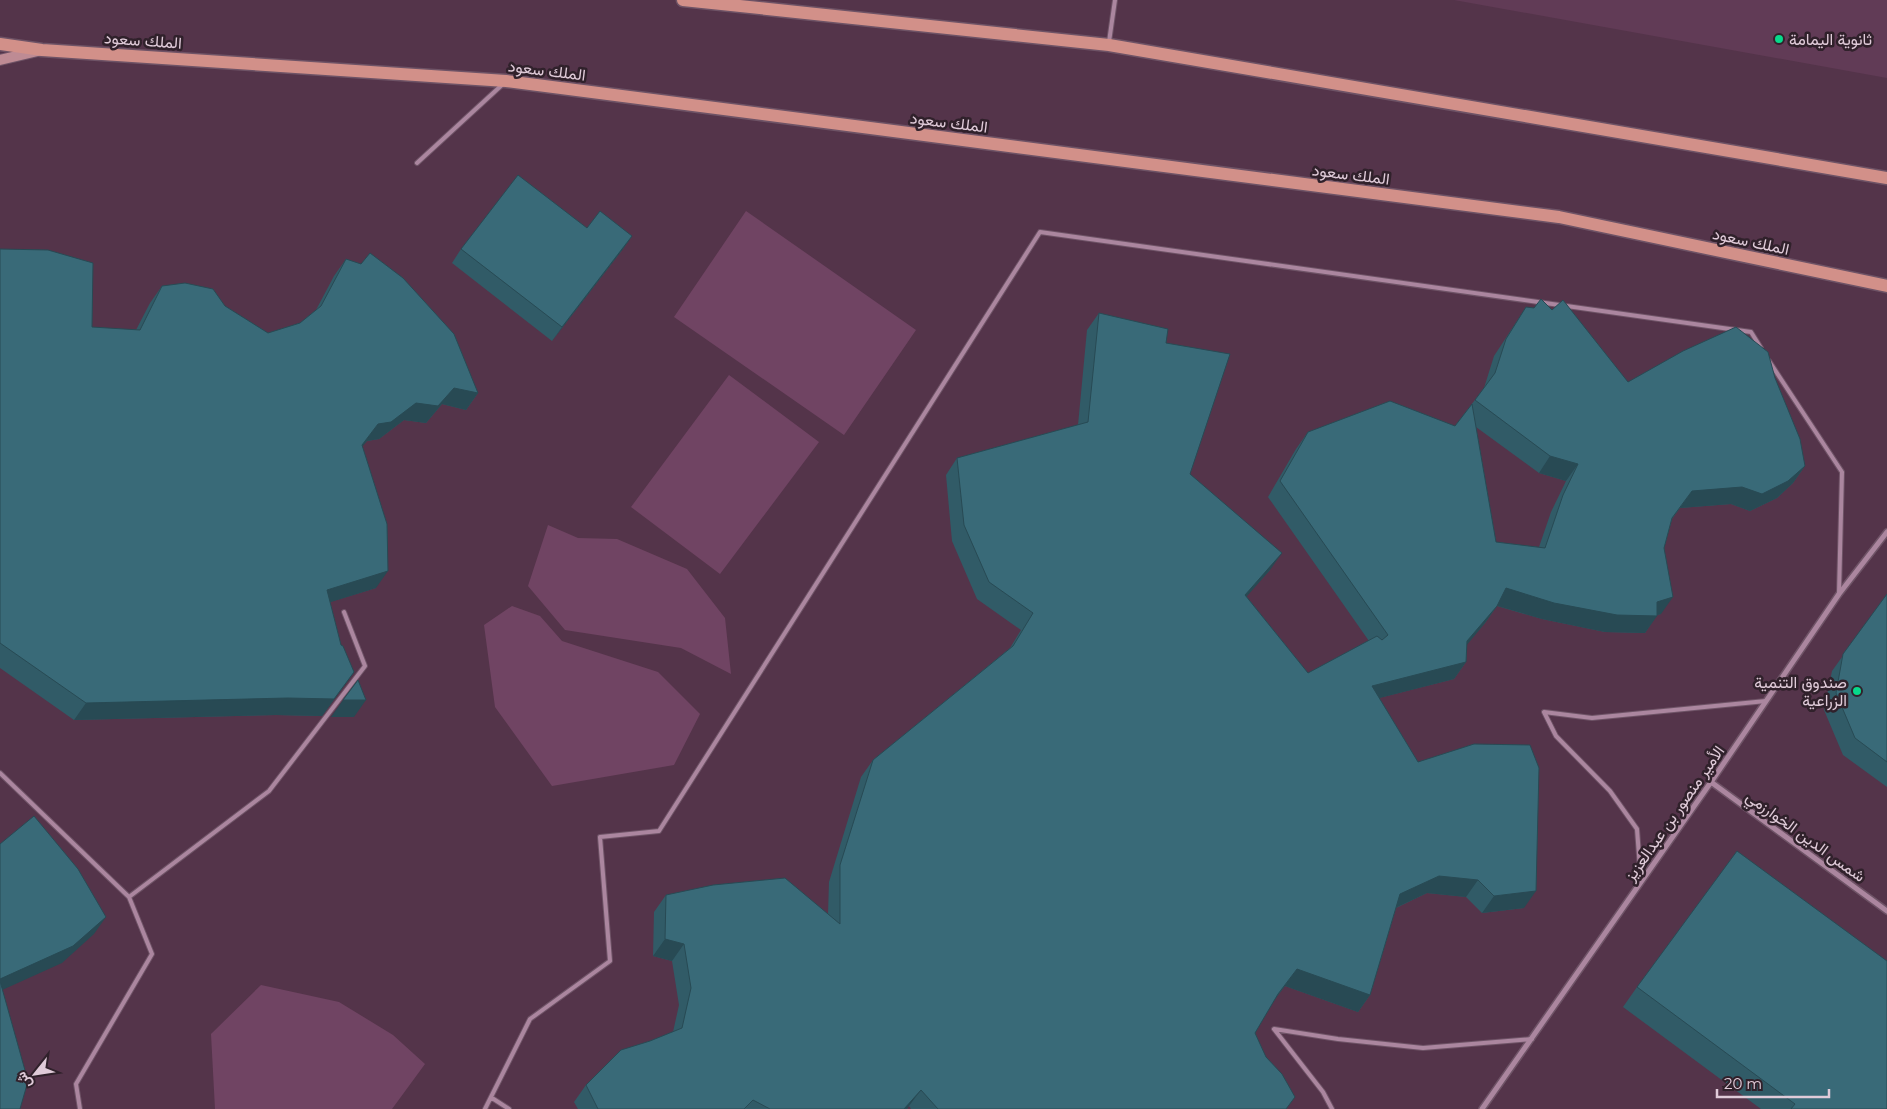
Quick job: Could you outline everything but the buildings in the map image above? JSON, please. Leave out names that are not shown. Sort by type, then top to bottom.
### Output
[{"type":"main road","points":[[683,0],[1109,44],[1887,178]]},
{"type":"main road","points":[[0,36],[42,50]]},
{"type":"main road","name":"الملك سعود","points":[[0,44],[42,50],[506,81],[1559,217],[1887,286]]},
{"type":"main road","points":[[0,60],[42,50]]},
{"type":"street","name":"الأمير منصور بن عبدالعزيز","points":[[1482,1109],[1711,782],[1839,594],[1887,532]]},
{"type":"street","name":"شمس الدين الخوارزمي","points":[[1711,782],[1887,911]]},
{"type":"lane","points":[[1109,44],[1115,0]]},
{"type":"lane","points":[[417,163],[506,81]]},
{"type":"lane","points":[[484,1109],[492,1098],[530,1018],[610,961],[600,837],[659,831],[1040,232],[1751,332],[1762,349]]},
{"type":"lane","points":[[1767,357],[1842,472],[1839,594]]},
{"type":"lane","points":[[129,897],[269,791],[365,666],[344,612]]},
{"type":"lane","points":[[1641,882],[1637,829],[1610,790],[1556,736],[1544,712],[1592,718],[1766,701]]},
{"type":"lane","points":[[0,773],[129,897],[152,954],[76,1084],[80,1109]]},
{"type":"lane","points":[[1332,1109],[1323,1092],[1274,1029],[1338,1039],[1423,1048],[1532,1038]]},
{"type":"lane","points":[[492,1098],[509,1109]]},
{"type":"shaded area","name":"ثانوية اليمامة","points":[[1454,0],[1887,0],[1887,78]]},
{"type":"shaded area","points":[[746,211],[916,330],[844,435],[674,317]]},
{"type":"shaded area","points":[[729,375],[819,442],[720,574],[631,507]]},
{"type":"shaded area","points":[[548,525],[578,538],[617,539],[687,569],[725,618],[731,674],[681,648],[565,630],[528,586]]},
{"type":"shaded area","points":[[512,606],[540,616],[562,641],[658,672],[700,714],[674,765],[552,786],[495,707],[484,625]]},
{"type":"shaded area","points":[[261,985],[339,1002],[393,1035],[425,1064],[392,1109],[215,1109],[211,1034]]},
{"type":"place","name":"ثانوية اليمامة","points":[[1779,39]]},
{"type":"place","name":"صندوق التنمية الزراعية","points":[[1857,691]]}]
